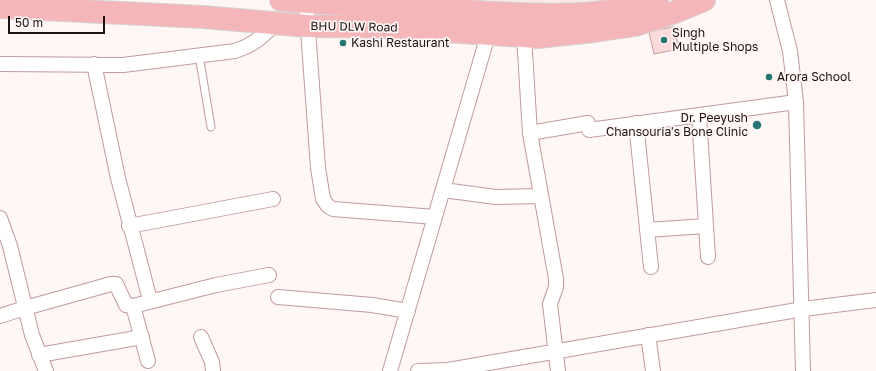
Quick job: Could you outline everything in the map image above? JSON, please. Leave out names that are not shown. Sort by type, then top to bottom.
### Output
[{"type":"main road","name":"BHU DLW Road","points":[[281,0],[494,13],[587,14],[645,5],[657,0]]},
{"type":"main road","name":"BHU DLW Road","points":[[0,7],[203,17],[307,26],[383,27],[538,37],[594,32],[635,25],[675,12],[704,0]]},
{"type":"street","points":[[777,0],[790,51],[796,102],[803,309],[803,371]]},
{"type":"street","points":[[305,1],[318,168],[323,198],[328,206],[333,209],[435,217]]},
{"type":"street","points":[[390,371],[494,13]]},
{"type":"street","points":[[0,64],[123,65],[235,51],[248,47],[261,39],[275,23]]},
{"type":"street","points":[[524,36],[530,133],[540,196],[556,279],[556,287],[550,304],[558,371]]},
{"type":"street","points":[[94,64],[130,226],[150,300]]},
{"type":"street","points":[[530,133],[589,126],[636,123],[796,102]]},
{"type":"street","points":[[699,115],[708,258]]},
{"type":"street","points":[[636,123],[651,267]]},
{"type":"street","points":[[443,190],[496,197],[540,196]]},
{"type":"street","points":[[130,226],[273,199]]},
{"type":"street","points":[[0,218],[10,246],[32,335],[46,371]]},
{"type":"street","points":[[647,230],[706,226]]},
{"type":"street","points":[[0,316],[111,284],[116,284],[126,305],[133,306],[150,300],[269,275]]},
{"type":"street","points":[[278,297],[408,311]]},
{"type":"street","points":[[418,371],[448,370],[803,309],[876,300]]},
{"type":"street","points":[[133,306],[148,361]]},
{"type":"street","points":[[648,335],[654,371]]},
{"type":"street","points":[[39,355],[142,337]]},
{"type":"street","points":[[201,337],[212,362],[213,371]]},
{"type":"lane","points":[[199,55],[212,127]]},
{"type":"shaded area","points":[[485,0],[607,0],[567,10]]},
{"type":"building","name":"Singh Multiple Shops","points":[[674,27],[679,49],[654,54],[649,32]]},
{"type":"place","name":"Singh Multiple Shops","points":[[664,40]]},
{"type":"place","name":"Kashi Restaurant","points":[[343,43]]},
{"type":"place","name":"Arora School","points":[[769,77]]},
{"type":"place","name":"Dr. Peeyush Chansouria's Bone Clinic","points":[[757,125]]}]
